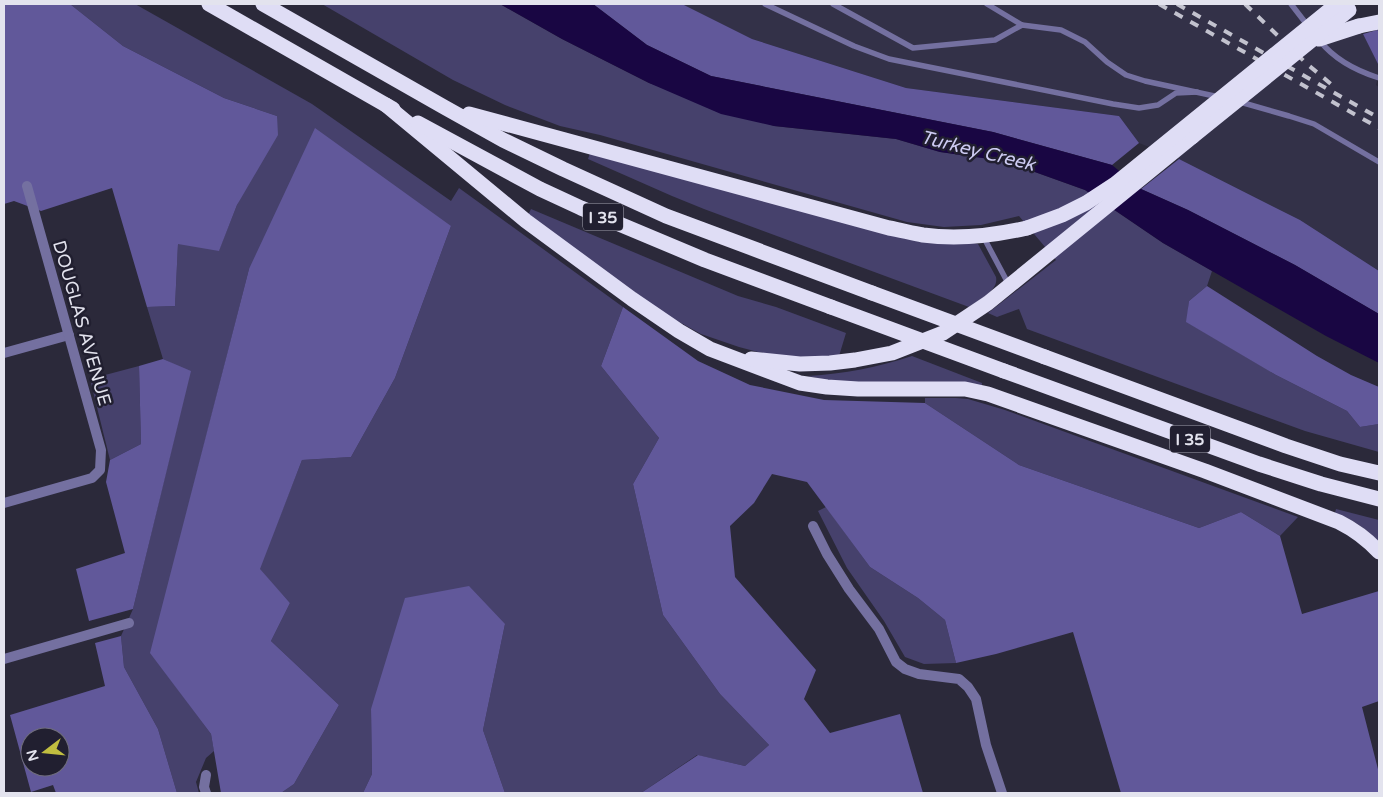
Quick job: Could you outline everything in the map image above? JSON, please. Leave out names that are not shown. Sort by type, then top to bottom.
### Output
[{"type":"highway","name":"I 35","points":[[210,4],[386,105],[540,189],[644,235],[831,307],[1260,464],[1322,484],[1379,499]]},
{"type":"highway","name":"I 35","points":[[263,4],[502,140],[666,216],[1286,446],[1340,464],[1379,473]]},
{"type":"highway","points":[[724,356],[800,364],[830,364],[892,354],[943,333],[973,314],[1048,255],[1310,42],[1347,6]]},
{"type":"highway","points":[[444,107],[889,228],[922,235],[952,237],[983,236],[1027,228],[1086,203],[1115,184],[1347,6]]},
{"type":"highway","points":[[1310,42],[1359,26],[1379,22]]},
{"type":"highway","points":[[386,105],[526,221],[632,299],[710,350],[800,383],[858,389],[965,389],[988,394],[1205,471],[1339,522],[1366,538],[1379,552]]},
{"type":"street","name":"DOUGLAS AVENUE","points":[[4,502],[92,478],[100,470],[101,450],[26,186]]},
{"type":"street","points":[[4,353],[69,335]]},
{"type":"street","points":[[813,526],[827,554],[878,630],[896,662],[906,670],[919,674],[959,679],[968,687],[976,699],[986,745],[1002,793]]},
{"type":"street","points":[[4,659],[129,623]]},
{"type":"street","points":[[206,775],[204,787],[206,793]]},
{"type":"lane","points":[[765,4],[854,46],[889,58],[1113,104],[1139,108],[1158,104],[1176,94],[1197,92]]},
{"type":"lane","points":[[833,4],[913,48],[995,40],[1022,25]]},
{"type":"lane","points":[[987,4],[1022,25],[1061,30],[1085,42],[1107,62],[1126,75],[1314,124],[1379,162]]},
{"type":"lane","points":[[1291,4],[1328,51],[1356,70],[1379,78]]},
{"type":"lane","points":[[983,236],[1009,286]]},
{"type":"shaded area","points":[[4,4],[70,4],[123,46],[224,98],[277,116],[278,135],[237,205],[219,251],[178,244],[175,306],[147,307],[112,188],[41,211],[14,201],[4,204]]},
{"type":"shaded area","points":[[70,4],[135,4],[312,104],[451,201],[459,188],[623,307],[601,366],[659,438],[633,484],[663,615],[720,694],[769,745],[745,766],[697,755],[641,793],[505,793],[483,730],[505,624],[371,709],[372,774],[363,793],[281,793],[294,784],[339,705],[271,641],[290,603],[259,569],[302,460],[351,457],[395,378],[451,226],[249,269],[151,653],[211,734],[214,751],[206,758],[196,782],[199,793],[177,793],[158,729],[124,667],[121,636],[133,609],[190,372],[163,359],[147,307],[175,306],[178,243],[219,250],[277,116],[224,98],[123,46]]},
{"type":"shaded area","points":[[322,4],[500,4],[562,39],[649,83],[774,126],[896,139],[940,152],[1004,161],[1085,190],[1163,243],[1212,271],[1207,286],[1189,301],[1187,322],[1276,375],[1347,411],[1360,427],[1379,424],[1379,452],[1305,431],[1027,329],[1019,309],[997,317],[988,313],[1056,260],[1019,216],[981,225],[944,227],[907,222],[600,135],[560,126],[505,105],[453,80]]},
{"type":"shaded area","points":[[593,4],[682,4],[752,39],[906,88],[1119,116],[1139,143],[1112,165],[993,132],[711,76],[647,45]]},
{"type":"shaded area","points":[[682,4],[1342,4],[1363,34],[1379,66],[1376,85],[1379,87],[1379,271],[1300,220],[1179,159],[1139,143],[1119,116],[906,88],[752,39]]},
{"type":"shaded area","points":[[1379,31],[1379,66],[1363,34]]},
{"type":"shaded area","points":[[315,128],[451,226],[395,378],[351,457],[302,460],[260,569],[290,603],[271,641],[339,705],[294,784],[281,793],[221,793],[211,734],[150,653],[249,269]]},
{"type":"shaded area","points":[[590,153],[978,244],[996,277],[996,282],[991,291],[969,307],[672,196],[588,159]]},
{"type":"shaded area","points":[[1179,159],[1300,220],[1379,271],[1379,314],[1295,265],[1188,210],[1141,189]]},
{"type":"shaded area","points":[[531,209],[738,296],[776,307],[846,333],[839,356],[783,356],[739,347],[701,334],[663,313],[528,215]]},
{"type":"shaded area","points":[[1207,286],[1317,356],[1351,375],[1379,387],[1379,424],[1360,427],[1347,411],[1276,375],[1186,322],[1189,301]]},
{"type":"shaded area","points":[[623,307],[698,361],[750,385],[824,400],[925,403],[1019,465],[1199,528],[1241,512],[1280,536],[1302,614],[1379,591],[1379,701],[1362,707],[1379,773],[1379,793],[1121,793],[1073,632],[996,654],[956,663],[945,620],[918,598],[870,567],[807,482],[772,474],[754,503],[730,526],[735,577],[816,670],[804,699],[830,733],[900,714],[923,793],[641,793],[698,755],[745,766],[769,745],[720,694],[663,615],[633,484],[659,438],[601,366]]},
{"type":"shaded area","points":[[912,356],[982,383],[982,385],[853,383],[808,376],[835,374],[861,369]]},
{"type":"shaded area","points":[[163,359],[191,371],[133,609],[89,621],[76,569],[125,553],[106,482],[110,460],[141,444],[139,366]]},
{"type":"shaded area","points":[[139,366],[141,444],[110,460],[90,379]]},
{"type":"shaded area","points":[[925,398],[968,399],[1005,410],[1298,517],[1280,536],[1241,512],[1199,528],[1019,465],[925,403]]},
{"type":"shaded area","points":[[826,507],[870,567],[918,598],[945,620],[956,663],[924,664],[905,657],[884,621],[847,568],[818,511]]},
{"type":"shaded area","points":[[1336,509],[1379,520],[1379,542],[1359,525],[1335,513]]},
{"type":"shaded area","points":[[469,586],[505,624],[483,730],[505,793],[363,793],[372,774],[371,709],[405,598]]},
{"type":"shaded area","points":[[121,636],[124,667],[158,729],[177,793],[56,793],[53,785],[31,792],[27,777],[70,777],[70,727],[20,727],[20,752],[10,715],[105,686],[95,643]]},
{"type":"water","name":"Turkey Creek","points":[[500,4],[593,4],[647,45],[711,76],[993,132],[1112,165],[1141,189],[1188,210],[1295,265],[1379,314],[1379,363],[1326,336],[1163,243],[1085,190],[1004,161],[940,152],[896,139],[774,126],[721,114],[649,83],[562,39]]},
{"type":"railway","points":[[1159,4],[1379,128]]},
{"type":"railway","points":[[1177,4],[1379,118]]},
{"type":"railway","points":[[1245,4],[1307,64],[1331,84]]}]
